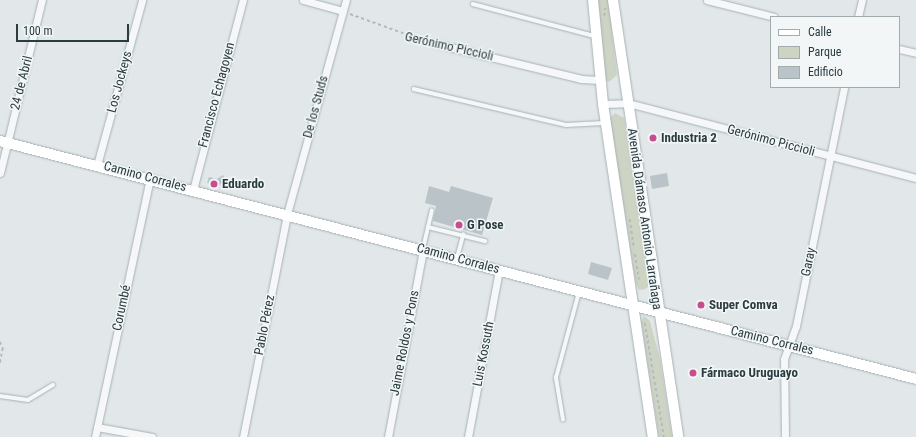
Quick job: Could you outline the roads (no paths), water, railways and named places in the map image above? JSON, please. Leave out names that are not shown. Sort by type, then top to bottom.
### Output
[{"type":"street","name":"24 de Abril","points":[[0,173],[4,142],[42,0]]},
{"type":"street","name":"Los Jockeys","points":[[97,165],[142,0]]},
{"type":"street","name":"Francisco Echagoyen","points":[[193,190],[243,0]]},
{"type":"street","points":[[303,0],[343,12]]},
{"type":"street","name":"De los Studs","points":[[287,214],[346,0]]},
{"type":"street","name":"Avenida Dámaso Antonio Larrañaga","points":[[593,0],[594,36],[605,123],[653,437]]},
{"type":"street","name":"Avenida Dámaso Antonio Larrañaga","points":[[613,0],[658,312],[678,437]]},
{"type":"street","points":[[707,0],[770,16]]},
{"type":"street","points":[[858,16],[862,0]]},
{"type":"street","name":"Gerónimo Piccioli","points":[[433,43],[582,79],[600,80]]},
{"type":"street","points":[[900,49],[916,54]]},
{"type":"street","name":"Garay","points":[[785,437],[784,359],[789,345],[832,157],[844,88]]},
{"type":"street","name":"Gerónimo Piccioli","points":[[603,104],[628,103],[916,178]]},
{"type":"street","name":"Camino Corrales","points":[[4,142],[287,214],[916,379]]},
{"type":"street","name":"Corumbé","points":[[95,437],[150,179]]},
{"type":"street","name":"Pablo Pérez","points":[[243,437],[287,214]]},
{"type":"street","name":"Jaime Roldos y Pons","points":[[388,437],[423,250]]},
{"type":"street","name":"Luis Kossuth","points":[[468,437],[499,270]]},
{"type":"street","points":[[97,427],[152,437]]},
{"type":"lane","points":[[473,4],[594,36]]},
{"type":"lane","points":[[414,89],[566,125],[605,123]]},
{"type":"lane","points":[[423,250],[432,211]]},
{"type":"lane","points":[[428,227],[485,241]]},
{"type":"lane","points":[[457,259],[463,236]]},
{"type":"lane","points":[[563,420],[556,378],[579,291]]},
{"type":"lane","points":[[0,396],[28,400],[53,385]]},
{"type":"place","name":"Industria 2","points":[[653,138]]},
{"type":"place","name":"Eduardo","points":[[214,184]]},
{"type":"place","name":"G Pose","points":[[459,225]]},
{"type":"place","name":"Super Comva","points":[[701,305]]},
{"type":"place","name":"Fármaco Uruguayo","points":[[693,373]]}]
